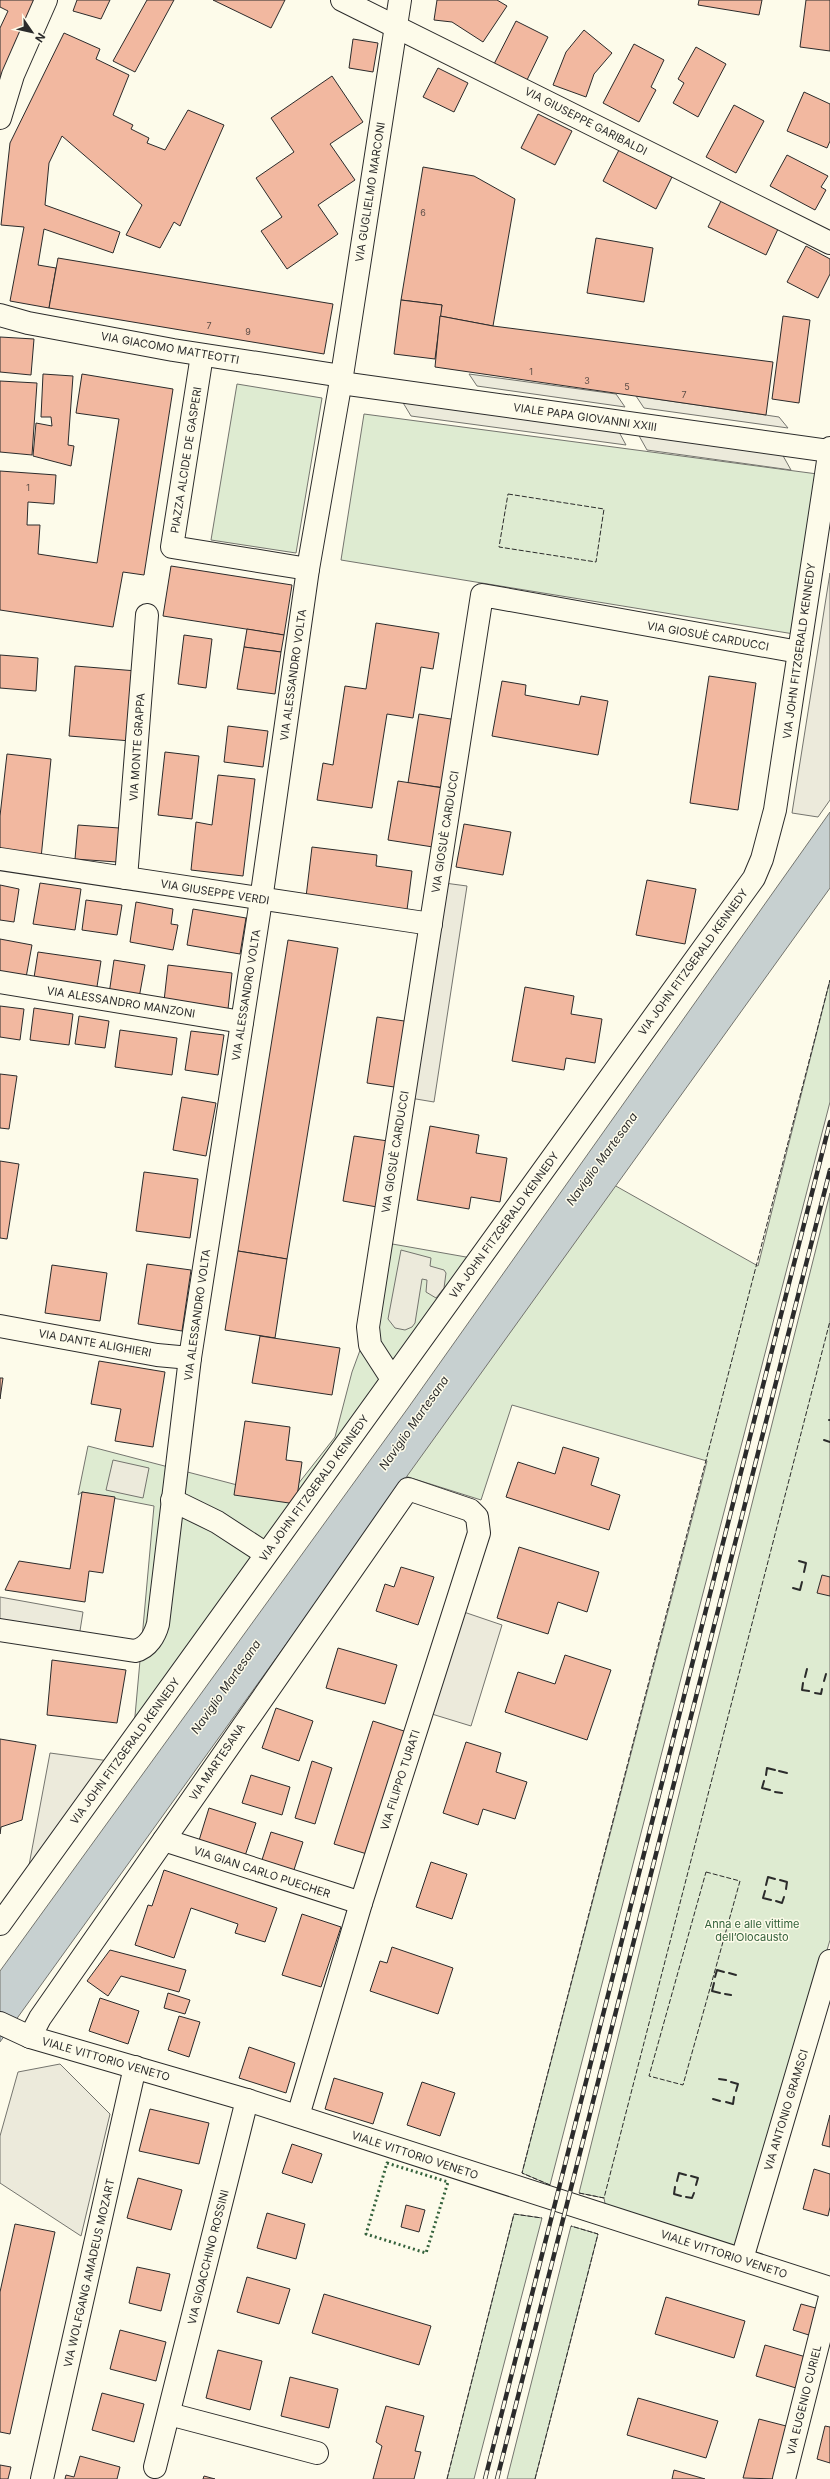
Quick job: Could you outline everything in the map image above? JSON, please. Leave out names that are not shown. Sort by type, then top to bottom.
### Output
[{"type":"street","points":[[0,118],[13,76],[46,0]]},
{"type":"street","name":"VIA GIUSEPPE GARIBALDI","points":[[342,0],[830,243]]},
{"type":"street","name":"VIA GUGLIELMO MARCONI","points":[[342,376],[400,0]]},
{"type":"street","name":"VIA GIACOMO MATTEOTTI","points":[[0,315],[28,323],[202,354],[342,376]]},
{"type":"street","name":"PIAZZA ALCIDE DE GASPERI","points":[[202,354],[172,547],[308,570]]},
{"type":"street","name":"VIALE PAPA GIOVANNI XXIII","points":[[342,376],[830,436]]},
{"type":"street","name":"VIALE PAPA GIOVANNI XXIII","points":[[342,376],[830,449]]},
{"type":"street","name":"VIA ALESSANDRO VOLTA","points":[[0,1630],[135,1651],[143,1648],[154,1636],[158,1624],[190,1358],[261,900],[308,570],[342,376]]},
{"type":"street","name":"VIA JOHN FITZGERALD KENNEDY","points":[[0,1924],[754,878],[762,859],[775,810],[830,449]]},
{"type":"street","name":"VIA GIOSUÈ CARDUCCI","points":[[392,1379],[370,1345],[368,1327],[482,595],[798,652]]},
{"type":"street","name":"VIA MONTE GRAPPA","points":[[126,878],[147,615]]},
{"type":"street","name":"VIA GIUSEPPE VERDI","points":[[0,858],[261,900],[431,924]]},
{"type":"street","name":"VIA ALESSANDRO MANZONI","points":[[0,982],[242,1022]]},
{"type":"street","name":"VIA DANTE ALIGHIERI","points":[[0,1326],[157,1355],[190,1358]]},
{"type":"street","name":"VIA MARTESANA","points":[[30,2037],[40,2018],[408,1489]]},
{"type":"street","name":"VIA FILIPPO TURATI","points":[[298,2116],[361,1904],[480,1528],[477,1517],[470,1510],[408,1489]]},
{"type":"street","points":[[172,1500],[217,1522],[266,1554]]},
{"type":"street","name":"VIA GIAN CARLO PUECHER","points":[[164,1840],[361,1904]]},
{"type":"street","name":"VIA ANTONIO GRAMSCI","points":[[742,2258],[830,1961]]},
{"type":"street","name":"VIALE VITTORIO VENETO","points":[[5,2026],[30,2037],[298,2116],[603,2216],[742,2258],[830,2288]]},
{"type":"street","name":"VIA WOLFGANG AMADEUS MOZART","points":[[42,2479],[134,2067]]},
{"type":"street","name":"VIA GIOACCHINO ROSSINI","points":[[155,2468],[247,2100]]},
{"type":"street","name":"VIA EUGENIO CURIEL","points":[[784,2479],[830,2297]]},
{"type":"street","points":[[169,2414],[317,2453]]},
{"type":"green space","points":[[237,384],[322,398],[296,553],[211,540]]},
{"type":"green space","points":[[364,414],[825,475],[800,635],[341,560]]},
{"type":"green space","points":[[830,980],[830,1102],[550,2185],[522,2173],[707,1461],[512,1405],[481,1500],[405,1476],[614,1185],[758,1266]]},
{"type":"green space","name":"Anna e alle vittime dell’Olocausto","points":[[830,1193],[830,1940],[737,2253],[606,2209],[604,2198],[579,2193]]},
{"type":"green space","points":[[381,1242],[483,1260],[132,1749],[154,1506],[82,1492],[78,1495],[88,1446],[287,1498],[335,1437],[352,1372],[366,1334]]},
{"type":"green space","points":[[514,2214],[542,2218],[474,2479],[447,2479]]},
{"type":"green space","points":[[571,2226],[598,2234],[535,2479],[507,2479]]},
{"type":"shaded area","points":[[469,374],[616,394],[625,407],[477,386]]},
{"type":"shaded area","points":[[396,391],[612,419],[626,445],[411,416]]},
{"type":"shaded area","points":[[636,396],[779,417],[788,428],[644,408]]},
{"type":"shaded area","points":[[633,425],[777,445],[791,470],[647,450]]},
{"type":"shaded area","points":[[830,573],[830,800],[818,817],[792,813]]},
{"type":"shaded area","points":[[437,882],[467,886],[434,1102],[404,1097]]},
{"type":"shaded area","points":[[401,1250],[431,1258],[430,1266],[444,1270],[446,1273],[444,1288],[436,1298],[426,1292],[427,1280],[422,1279],[415,1323],[412,1327],[405,1330],[395,1328],[388,1319]]},
{"type":"shaded area","points":[[113,1460],[149,1468],[143,1498],[106,1490]]},
{"type":"shaded area","points":[[0,1597],[83,1612],[79,1637],[0,1629]]},
{"type":"shaded area","points":[[455,1609],[502,1625],[471,1726],[422,1711]]},
{"type":"shaded area","points":[[50,1753],[117,1762],[24,1892]]},
{"type":"shaded area","points":[[60,2064],[110,2114],[81,2236],[0,2183],[0,2136],[18,2072]]},
{"type":"water","name":"Naviglio Martesana","points":[[830,812],[830,888],[0,2042],[0,1971],[408,1408]]},
{"type":"building","points":[[0,0],[44,0],[4,80],[0,78],[0,28],[8,11],[0,7]]},
{"type":"building","points":[[77,0],[110,0],[101,19],[73,11]]},
{"type":"building","points":[[147,0],[174,0],[135,72],[113,61]]},
{"type":"building","points":[[213,0],[285,0],[271,28]]},
{"type":"building","points":[[437,0],[497,0],[507,6],[483,42],[452,22],[434,20]]},
{"type":"building","points":[[699,0],[762,0],[759,15],[698,5]]},
{"type":"building","points":[[806,0],[830,0],[830,51],[800,47]]},
{"type":"building","points":[[516,21],[548,37],[526,82],[493,66]]},
{"type":"building","points":[[584,30],[612,53],[594,74],[586,97],[553,85],[566,52]]},
{"type":"building","points":[[64,33],[100,49],[96,59],[129,75],[113,115],[133,125],[131,129],[149,138],[147,143],[165,150],[188,110],[224,125],[180,226],[174,222],[160,248],[126,235],[142,205],[62,136],[49,163],[45,205],[120,232],[113,253],[44,229],[38,265],[56,268],[49,308],[10,301],[24,227],[1,225],[10,143]]},
{"type":"building","points":[[353,39],[378,43],[373,72],[349,68]]},
{"type":"building","points":[[634,44],[664,60],[651,87],[656,90],[639,122],[603,103]]},
{"type":"building","points":[[696,47],[726,64],[698,117],[673,103],[684,83],[678,79]]},
{"type":"building","points":[[438,68],[468,83],[454,112],[423,97]]},
{"type":"building","points":[[332,76],[363,122],[330,144],[355,180],[318,205],[338,234],[287,269],[261,231],[282,217],[256,178],[294,152],[271,118]]},
{"type":"building","points":[[804,92],[830,104],[830,141],[827,148],[787,131]]},
{"type":"building","points":[[734,105],[764,121],[736,173],[706,157]]},
{"type":"building","points":[[538,114],[572,131],[555,165],[521,148]]},
{"type":"building","points":[[619,150],[672,177],[656,209],[603,181]]},
{"type":"building","points":[[787,155],[828,176],[821,187],[826,190],[815,210],[770,186]]},
{"type":"building","points":[[423,167],[474,176],[515,199],[493,326],[440,316],[442,305],[401,300]]},
{"type":"building","points":[[721,201],[778,229],[766,255],[708,227]]},
{"type":"building","points":[[596,238],[653,248],[644,302],[587,293]]},
{"type":"building","points":[[806,246],[830,259],[830,274],[818,298],[787,282]]},
{"type":"building","points":[[58,258],[333,304],[324,354],[49,308]]},
{"type":"building","points":[[401,300],[442,305],[435,359],[394,354]]},
{"type":"building","points":[[440,316],[493,326],[773,362],[766,415],[435,367]]},
{"type":"building","points":[[783,316],[810,320],[799,403],[772,399]]},
{"type":"building","points":[[0,337],[34,339],[31,375],[0,372]]},
{"type":"building","points":[[43,374],[73,376],[68,445],[74,446],[71,466],[33,456],[36,423],[52,426],[51,417],[41,417]]},
{"type":"building","points":[[82,374],[173,389],[144,575],[123,572],[113,627],[0,610],[0,471],[56,475],[54,504],[28,502],[27,525],[40,525],[38,554],[97,563],[119,419],[76,413]]},
{"type":"building","points":[[0,381],[37,383],[32,455],[0,452]]},
{"type":"building","points":[[171,566],[292,585],[284,635],[163,616]]},
{"type":"building","points":[[376,623],[439,633],[433,669],[421,667],[413,718],[387,714],[372,808],[317,800],[323,763],[333,765],[345,686],[366,689]]},
{"type":"building","points":[[247,629],[284,635],[281,652],[244,647]]},
{"type":"building","points":[[184,635],[212,639],[206,688],[178,684]]},
{"type":"building","points":[[244,647],[281,652],[275,694],[237,689]]},
{"type":"building","points":[[0,655],[38,658],[36,691],[0,688]]},
{"type":"building","points":[[75,666],[137,671],[131,741],[69,736]]},
{"type":"building","points":[[709,676],[756,683],[738,810],[690,803]]},
{"type":"building","points":[[502,681],[526,685],[525,695],[579,705],[581,696],[608,701],[598,755],[492,736]]},
{"type":"building","points":[[419,714],[457,720],[446,788],[408,783]]},
{"type":"building","points":[[228,726],[268,731],[263,767],[224,762]]},
{"type":"building","points":[[165,752],[199,756],[192,819],[158,815]]},
{"type":"building","points":[[7,754],[51,759],[41,858],[0,854],[0,816]]},
{"type":"building","points":[[218,775],[255,779],[243,876],[191,870],[196,822],[212,825]]},
{"type":"building","points":[[398,781],[443,788],[433,847],[388,840]]},
{"type":"building","points":[[464,824],[511,832],[503,875],[456,867]]},
{"type":"building","points":[[78,825],[119,828],[117,862],[75,859]]},
{"type":"building","points":[[312,847],[377,855],[376,866],[412,871],[407,910],[306,897]]},
{"type":"building","points":[[647,880],[696,889],[685,944],[636,935]]},
{"type":"building","points":[[40,883],[81,889],[75,930],[33,924]]},
{"type":"building","points":[[0,885],[19,889],[14,922],[0,920]]},
{"type":"building","points":[[86,900],[122,905],[117,935],[82,930]]},
{"type":"building","points":[[136,902],[173,909],[171,924],[178,925],[173,950],[130,942]]},
{"type":"building","points":[[193,909],[246,918],[240,954],[187,945]]},
{"type":"building","points":[[0,939],[32,945],[25,983],[0,979]]},
{"type":"building","points":[[288,940],[338,948],[287,1259],[238,1251]]},
{"type":"building","points":[[38,952],[101,961],[96,993],[33,984]]},
{"type":"building","points":[[114,960],[145,965],[139,998],[109,994]]},
{"type":"building","points":[[168,965],[232,973],[228,1009],[164,1001]]},
{"type":"building","points":[[525,987],[574,996],[571,1014],[602,1019],[595,1063],[566,1058],[564,1070],[512,1061]]},
{"type":"building","points":[[0,1006],[24,1009],[20,1040],[0,1037]]},
{"type":"building","points":[[34,1008],[73,1014],[69,1045],[30,1040]]},
{"type":"building","points":[[79,1016],[109,1021],[105,1048],[75,1044]]},
{"type":"building","points":[[377,1017],[411,1022],[401,1088],[367,1083]]},
{"type":"building","points":[[120,1030],[177,1038],[172,1075],[115,1067]]},
{"type":"building","points":[[191,1031],[224,1035],[218,1075],[185,1070]]},
{"type":"building","points":[[0,1074],[17,1076],[9,1129],[0,1128]]},
{"type":"building","points":[[182,1097],[216,1103],[206,1156],[173,1150]]},
{"type":"building","points":[[430,1126],[479,1135],[476,1153],[507,1158],[500,1202],[471,1197],[469,1209],[417,1200]]},
{"type":"building","points":[[354,1136],[388,1141],[377,1207],[343,1201]]},
{"type":"building","points":[[0,1161],[19,1164],[7,1239],[0,1238]]},
{"type":"building","points":[[144,1172],[198,1179],[190,1238],[136,1231]]},
{"type":"building","points":[[238,1251],[287,1259],[275,1338],[225,1330]]},
{"type":"building","points":[[147,1264],[191,1270],[182,1331],[138,1324]]},
{"type":"building","points":[[52,1265],[107,1273],[100,1321],[45,1313]]},
{"type":"building","points":[[260,1336],[340,1348],[332,1395],[252,1383]]},
{"type":"building","points":[[99,1361],[165,1372],[153,1447],[115,1441],[121,1409],[91,1404]]},
{"type":"building","points":[[0,1378],[3,1378],[0,1399]]},
{"type":"building","points":[[245,1421],[290,1427],[286,1460],[302,1462],[296,1504],[234,1495]]},
{"type":"building","points":[[563,1447],[599,1458],[591,1485],[620,1495],[609,1530],[506,1497],[518,1462],[555,1474]]},
{"type":"building","points":[[82,1492],[115,1497],[103,1573],[89,1571],[85,1602],[5,1590],[19,1561],[70,1569]]},
{"type":"building","points":[[519,1547],[599,1572],[587,1612],[558,1602],[548,1634],[497,1618]]},
{"type":"building","points":[[401,1567],[434,1577],[418,1625],[376,1611],[385,1584],[394,1587]]},
{"type":"building","points":[[822,1575],[830,1577],[830,1596],[817,1593]]},
{"type":"building","points":[[338,1648],[397,1665],[385,1704],[326,1688]]},
{"type":"building","points":[[565,1655],[611,1670],[587,1740],[505,1712],[518,1672],[555,1684]]},
{"type":"building","points":[[52,1660],[126,1670],[117,1723],[47,1715]]},
{"type":"building","points":[[276,1708],[313,1721],[299,1761],[262,1748]]},
{"type":"building","points":[[373,1721],[407,1732],[367,1854],[334,1844]]},
{"type":"building","points":[[0,1739],[36,1745],[22,1820],[1,1827],[0,1834]]},
{"type":"building","points":[[466,1742],[501,1753],[496,1772],[527,1782],[515,1819],[483,1809],[478,1825],[443,1813]]},
{"type":"building","points":[[312,1761],[332,1768],[315,1824],[295,1818]]},
{"type":"building","points":[[251,1775],[290,1787],[282,1815],[242,1803]]},
{"type":"building","points":[[209,1808],[256,1823],[243,1862],[197,1847]]},
{"type":"building","points":[[271,1832],[303,1842],[292,1876],[260,1866]]},
{"type":"building","points":[[431,1862],[467,1874],[452,1919],[416,1907]]},
{"type":"building","points":[[164,1870],[277,1908],[265,1942],[235,1933],[238,1924],[191,1908],[174,1958],[135,1945],[148,1905],[152,1906]]},
{"type":"building","points":[[302,1914],[341,1927],[321,1987],[282,1975]]},
{"type":"building","points":[[392,1947],[453,1968],[438,2014],[370,1991],[380,1961],[387,1963]]},
{"type":"building","points":[[110,1950],[186,1970],[179,1992],[121,1976],[108,1996],[87,1981]]},
{"type":"building","points":[[168,1993],[190,2000],[185,2014],[164,2008]]},
{"type":"building","points":[[100,1998],[139,2011],[128,2044],[89,2031]]},
{"type":"building","points":[[179,2016],[200,2022],[189,2057],[168,2050]]},
{"type":"building","points":[[249,2047],[295,2063],[286,2093],[239,2078]]},
{"type":"building","points":[[334,2078],[383,2093],[373,2124],[325,2109]]},
{"type":"building","points":[[422,2082],[455,2093],[440,2136],[407,2125]]},
{"type":"building","points":[[150,2109],[209,2123],[199,2164],[139,2151]]},
{"type":"building","points":[[830,2115],[830,2147],[822,2145]]},
{"type":"building","points":[[292,2144],[322,2154],[312,2183],[282,2173]]},
{"type":"building","points":[[814,2169],[830,2174],[830,2207],[828,2216],[803,2209]]},
{"type":"building","points":[[138,2178],[182,2190],[171,2230],[127,2218]]},
{"type":"building","points":[[406,2205],[425,2210],[419,2232],[401,2227]]},
{"type":"building","points":[[267,2213],[305,2224],[296,2259],[257,2248]]},
{"type":"building","points":[[15,2224],[55,2232],[10,2434],[0,2432],[0,2292]]},
{"type":"building","points":[[137,2267],[170,2274],[161,2311],[129,2303]]},
{"type":"building","points":[[247,2277],[290,2289],[279,2324],[237,2312]]},
{"type":"building","points":[[324,2294],[431,2326],[419,2365],[312,2333]]},
{"type":"building","points":[[666,2297],[745,2321],[734,2358],[655,2334]]},
{"type":"building","points":[[801,2304],[823,2310],[815,2337],[793,2330]]},
{"type":"building","points":[[120,2330],[166,2342],[156,2381],[110,2369]]},
{"type":"building","points":[[765,2345],[806,2357],[796,2388],[756,2376]]},
{"type":"building","points":[[218,2350],[262,2361],[250,2410],[206,2398]]},
{"type":"building","points":[[290,2377],[338,2389],[329,2428],[281,2416]]},
{"type":"building","points":[[102,2393],[144,2404],[134,2442],[92,2430]]},
{"type":"building","points":[[638,2398],[718,2421],[706,2458],[627,2435]]},
{"type":"building","points":[[386,2406],[424,2416],[415,2451],[421,2452],[414,2479],[373,2479],[382,2446],[376,2442]]},
{"type":"building","points":[[759,2419],[790,2427],[776,2479],[743,2478]]},
{"type":"building","points":[[825,2426],[830,2427],[830,2463],[817,2459]]},
{"type":"building","points":[[80,2456],[120,2467],[117,2479],[65,2479],[66,2475],[74,2477]]},
{"type":"building","points":[[0,2465],[11,2467],[8,2479],[0,2479]]},
{"type":"building","points":[[674,2470],[705,2479],[672,2479]]},
{"type":"building","points":[[204,2476],[215,2479],[203,2479]]},
{"type":"railway","points":[[485,2479],[830,1122]]},
{"type":"railway","points":[[497,2479],[830,1170]]},
{"type":"hedge","points":[[387,2163],[448,2182],[426,2253],[366,2234],[387,2163]]},
{"type":"fence","points":[[508,494],[604,509],[596,562],[499,547],[508,494]]},
{"type":"fence","points":[[550,2185],[522,2173],[830,980]]},
{"type":"fence","points":[[579,2193],[604,2198],[830,1321]]},
{"type":"fence","points":[[706,1872],[740,1881],[683,2085],[649,2076],[706,1872]]},
{"type":"fence","points":[[447,2479],[514,2214],[542,2218]]},
{"type":"fence","points":[[535,2479],[598,2234],[571,2226]]},
{"type":"wall","points":[[824,1440],[830,1442]]},
{"type":"wall","points":[[799,1561],[806,1563],[804,1572]]},
{"type":"wall","points":[[793,1588],[800,1590],[802,1582]]},
{"type":"wall","points":[[805,1677],[807,1669]]},
{"type":"wall","points":[[824,1681],[826,1674]]},
{"type":"wall","points":[[803,1683],[802,1690],[809,1691]]},
{"type":"wall","points":[[815,1693],[821,1694],[822,1689]]},
{"type":"wall","points":[[766,1775],[767,1768],[775,1770]]},
{"type":"wall","points":[[779,1771],[787,1773]]},
{"type":"wall","points":[[764,1781],[762,1788],[770,1790]]},
{"type":"wall","points":[[775,1792],[782,1793]]},
{"type":"wall","points":[[766,1885],[768,1877],[775,1879]]},
{"type":"wall","points":[[780,1880],[787,1882],[786,1889]]},
{"type":"wall","points":[[765,1891],[763,1898],[771,1900]]},
{"type":"wall","points":[[776,1901],[782,1903],[784,1897]]},
{"type":"wall","points":[[715,1977],[717,1970],[724,1972]]},
{"type":"wall","points":[[729,1973],[736,1975]]},
{"type":"wall","points":[[714,1983],[712,1991],[720,1993]]},
{"type":"wall","points":[[725,1994],[731,1995]]},
{"type":"wall","points":[[719,2079],[726,2080]]},
{"type":"wall","points":[[731,2082],[738,2084],[736,2091]]},
{"type":"wall","points":[[726,2102],[733,2104],[734,2097]]},
{"type":"wall","points":[[713,2099],[720,2101]]},
{"type":"wall","points":[[677,2181],[679,2173],[686,2175]]},
{"type":"wall","points":[[691,2176],[698,2178],[696,2185]]},
{"type":"wall","points":[[675,2187],[674,2194],[681,2196]]},
{"type":"wall","points":[[686,2197],[692,2198],[694,2193]]}]
